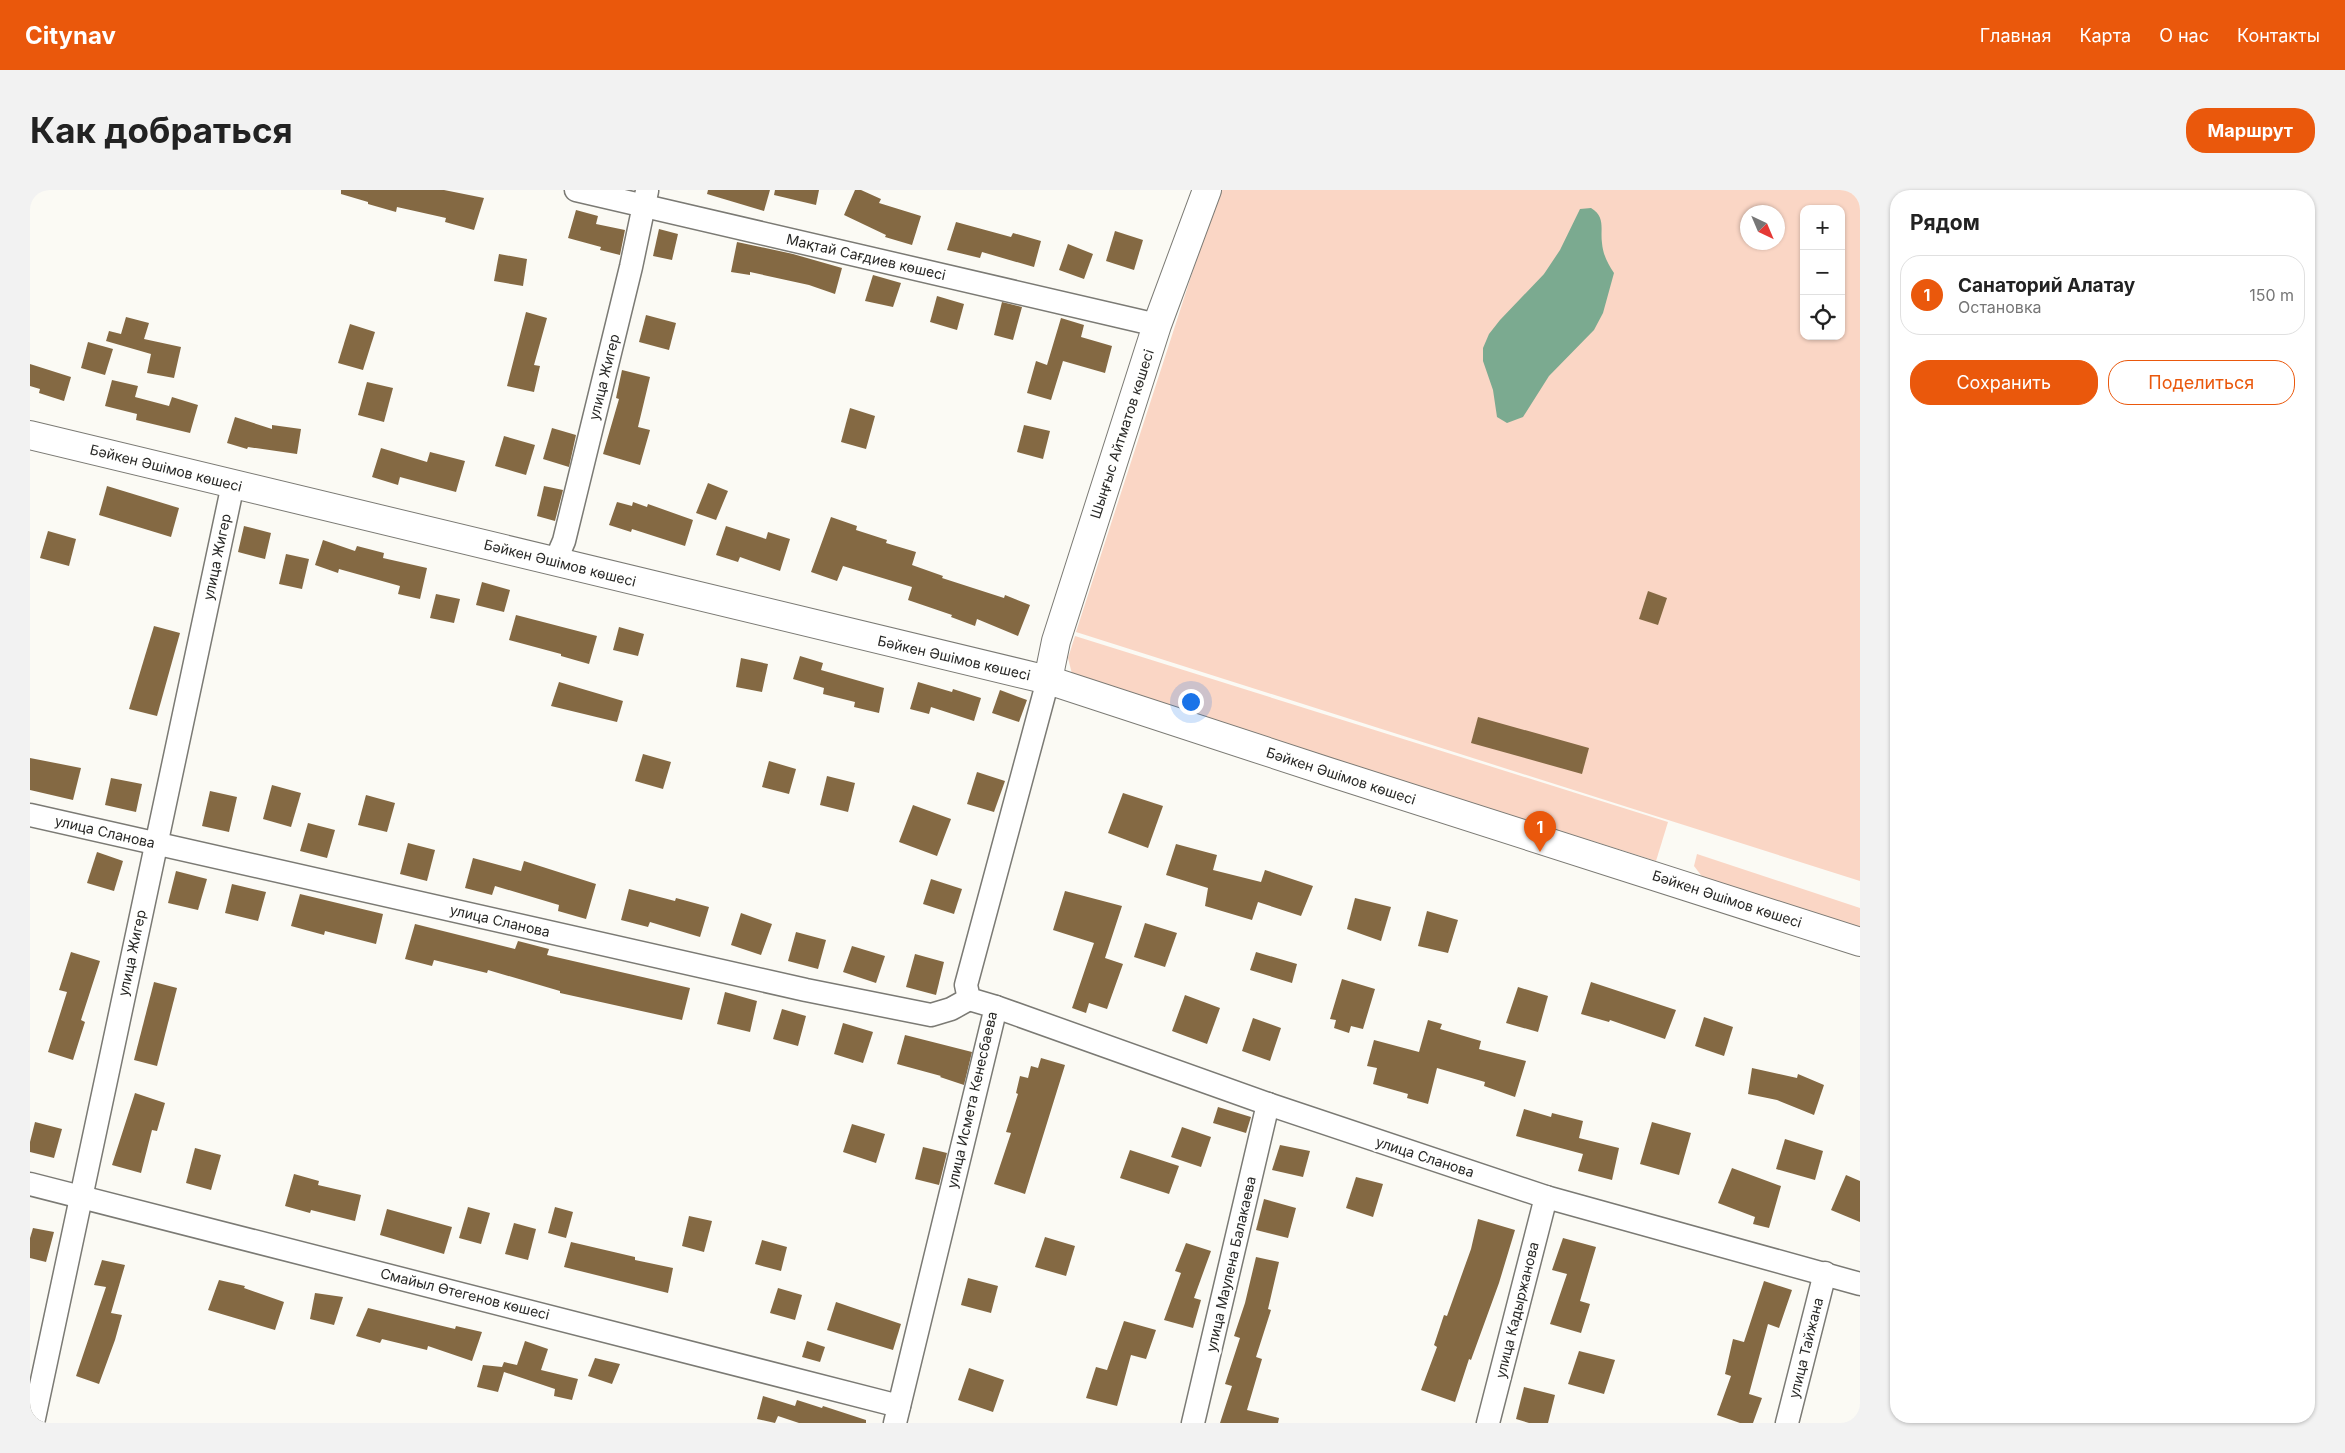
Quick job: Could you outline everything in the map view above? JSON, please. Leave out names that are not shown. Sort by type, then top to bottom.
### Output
[{"type":"main road","name":"Шыңғыс Айтматов көшесі","points":[[1048,680],[1056,641],[1157,325],[1206,190]]},
{"type":"main road","name":"Бәйкен Әшімов көшесі","points":[[30,435],[1048,680],[1338,776],[1860,942]]},
{"type":"street","name":"Мақтай Сағдиев көшесі","points":[[576,190],[646,198],[1157,325]]},
{"type":"street","name":"улица Жигер","points":[[555,562],[564,541],[646,198]]},
{"type":"street","name":"улица Жигер","points":[[33,1423],[233,484]]},
{"type":"street","name":"улица Исмета Кенесбаева","points":[[897,1414],[996,1007],[969,998],[966,985],[1048,680]]},
{"type":"street","name":"улица Сланова","points":[[30,815],[796,988],[931,1015],[951,1008],[969,998]]},
{"type":"street","name":"улица Сланова","points":[[996,1007],[1268,1104],[1546,1197],[1860,1284]]},
{"type":"street","name":"улица Маулена Балакаева","points":[[1193,1423],[1268,1104]]},
{"type":"street","name":"Смайыл Өтегенов көшесі","points":[[30,1184],[897,1414]]},
{"type":"street","name":"улица Кадыржанова","points":[[1488,1423],[1546,1197]]},
{"type":"street","name":"улица Тайжана","points":[[1787,1423],[1825,1273]]},
{"type":"shaded area","points":[[1219,190],[1860,190],[1860,881],[1076,632]]},
{"type":"shaded area","points":[[1591,208],[1601,219],[1603,251],[1614,273],[1603,313],[1594,330],[1549,376],[1523,417],[1507,423],[1497,417],[1493,390],[1483,361],[1483,348],[1489,334],[1500,320],[1544,274],[1560,250],[1580,209]]},
{"type":"shaded area","points":[[1075,636],[1668,822],[1656,861],[1095,685],[1072,674],[1068,658]]},
{"type":"shaded area","points":[[1697,854],[1860,908],[1860,928],[1704,879],[1694,866]]},
{"type":"building","points":[[341,190],[444,190],[484,198],[474,230],[445,222],[446,218],[397,207],[396,212],[368,204],[368,202],[341,194]]},
{"type":"building","points":[[708,190],[770,190],[764,211],[707,194]]},
{"type":"building","points":[[775,190],[819,190],[816,205],[774,195]]},
{"type":"building","points":[[855,190],[861,190],[881,199],[879,203],[921,216],[912,245],[885,237],[886,235],[844,215]]},
{"type":"building","points":[[576,210],[598,216],[596,224],[625,230],[620,255],[600,250],[601,247],[568,238]]},
{"type":"building","points":[[956,222],[1011,237],[1013,233],[1041,241],[1034,267],[982,252],[980,258],[947,250]]},
{"type":"building","points":[[659,229],[678,234],[672,260],[653,256]]},
{"type":"building","points":[[1115,231],[1143,240],[1134,270],[1106,261]]},
{"type":"building","points":[[737,242],[793,254],[842,268],[835,294],[809,285],[750,272],[750,275],[731,272]]},
{"type":"building","points":[[1068,244],[1093,254],[1084,279],[1059,270]]},
{"type":"building","points":[[499,254],[527,259],[523,286],[494,281]]},
{"type":"building","points":[[873,275],[901,283],[893,307],[865,301]]},
{"type":"building","points":[[937,296],[964,304],[957,330],[930,322]]},
{"type":"building","points":[[1002,302],[1022,307],[1013,340],[994,335]]},
{"type":"building","points":[[526,312],[547,318],[534,365],[540,366],[534,392],[507,386]]},
{"type":"building","points":[[646,315],[676,323],[669,350],[639,342]]},
{"type":"building","points":[[126,317],[149,323],[144,339],[181,347],[174,378],[147,373],[151,354],[106,341],[109,331],[121,334]]},
{"type":"building","points":[[1061,318],[1084,325],[1081,337],[1112,346],[1105,373],[1063,361],[1051,400],[1027,393],[1036,361],[1047,365]]},
{"type":"building","points":[[350,324],[375,332],[363,370],[338,363]]},
{"type":"building","points":[[88,342],[113,349],[105,375],[81,368]]},
{"type":"building","points":[[30,364],[71,377],[64,401],[39,393],[40,389],[30,386]]},
{"type":"building","points":[[622,370],[650,377],[638,427],[650,430],[640,465],[603,454],[619,399],[616,398]]},
{"type":"building","points":[[112,380],[138,386],[135,397],[169,406],[172,397],[198,405],[190,433],[136,420],[137,414],[105,406]]},
{"type":"building","points":[[367,382],[393,388],[384,422],[358,415]]},
{"type":"building","points":[[850,408],[875,416],[866,449],[841,442]]},
{"type":"building","points":[[235,417],[272,429],[272,425],[301,429],[297,454],[248,447],[247,449],[227,443]]},
{"type":"building","points":[[1024,425],[1050,431],[1043,459],[1017,452]]},
{"type":"building","points":[[552,428],[576,435],[569,467],[543,459]]},
{"type":"building","points":[[504,436],[535,445],[526,475],[495,466]]},
{"type":"building","points":[[381,448],[427,462],[430,452],[465,461],[456,492],[400,477],[398,485],[372,477]]},
{"type":"building","points":[[708,483],[728,491],[716,520],[696,513]]},
{"type":"building","points":[[107,486],[179,508],[171,537],[99,515]]},
{"type":"building","points":[[544,486],[563,490],[555,521],[537,516]]},
{"type":"building","points":[[617,502],[632,506],[633,502],[647,507],[648,504],[693,520],[685,546],[632,529],[631,532],[609,525]]},
{"type":"building","points":[[831,517],[857,526],[856,530],[887,540],[886,543],[916,552],[912,565],[943,576],[942,578],[1004,598],[1005,595],[1030,605],[1018,636],[977,619],[975,626],[951,617],[952,615],[908,600],[912,587],[843,566],[837,581],[811,572]]},
{"type":"building","points":[[244,526],[271,533],[265,559],[238,552]]},
{"type":"building","points":[[726,526],[766,539],[768,532],[790,539],[780,571],[740,557],[738,562],[716,555]]},
{"type":"building","points":[[48,531],[76,539],[69,566],[40,558]]},
{"type":"building","points":[[323,540],[355,551],[357,546],[384,553],[383,558],[427,568],[420,599],[398,594],[400,586],[339,569],[338,573],[315,565]]},
{"type":"building","points":[[286,554],[309,559],[302,589],[279,584]]},
{"type":"building","points":[[482,582],[510,590],[504,612],[476,605]]},
{"type":"building","points":[[1648,591],[1667,598],[1658,625],[1639,619]]},
{"type":"building","points":[[436,594],[460,599],[454,623],[430,618]]},
{"type":"building","points":[[516,615],[597,636],[589,664],[561,656],[561,654],[509,640]]},
{"type":"building","points":[[154,626],[180,633],[157,716],[129,709]]},
{"type":"building","points":[[619,627],[644,634],[638,656],[613,650]]},
{"type":"building","points":[[800,656],[823,663],[821,670],[884,688],[879,713],[854,707],[855,702],[823,694],[824,688],[793,679]]},
{"type":"building","points":[[741,658],[768,664],[762,692],[736,687]]},
{"type":"building","points":[[559,682],[623,701],[617,722],[551,706]]},
{"type":"building","points":[[918,682],[952,692],[953,689],[981,698],[974,721],[931,707],[929,714],[910,709]]},
{"type":"building","points":[[1000,690],[1027,700],[1019,722],[992,713]]},
{"type":"building","points":[[1478,717],[1589,748],[1582,774],[1471,743]]},
{"type":"building","points":[[643,754],[671,762],[663,789],[635,781]]},
{"type":"building","points":[[30,758],[81,768],[73,800],[30,790]]},
{"type":"building","points":[[769,761],[796,769],[789,794],[762,787]]},
{"type":"building","points":[[977,772],[1005,781],[994,812],[967,804]]},
{"type":"building","points":[[827,776],[855,783],[848,812],[820,805]]},
{"type":"building","points":[[111,778],[142,784],[136,812],[105,805]]},
{"type":"building","points":[[272,785],[301,793],[291,827],[263,819]]},
{"type":"building","points":[[210,791],[237,797],[229,832],[202,826]]},
{"type":"building","points":[[1123,793],[1163,806],[1148,848],[1108,833]]},
{"type":"building","points":[[366,795],[395,803],[387,832],[358,825]]},
{"type":"building","points":[[913,805],[951,819],[937,856],[899,842]]},
{"type":"building","points":[[308,823],[335,830],[327,858],[300,851]]},
{"type":"building","points":[[408,843],[435,850],[427,881],[400,874]]},
{"type":"building","points":[[1176,844],[1217,855],[1213,870],[1261,882],[1265,870],[1313,886],[1301,916],[1258,902],[1252,920],[1205,906],[1208,888],[1166,875]]},
{"type":"building","points":[[97,852],[123,861],[114,891],[87,883]]},
{"type":"building","points":[[473,858],[521,871],[524,861],[596,884],[586,919],[558,911],[559,905],[495,886],[492,895],[465,888]]},
{"type":"building","points":[[176,871],[207,879],[198,910],[168,903]]},
{"type":"building","points":[[931,879],[962,889],[954,914],[923,904]]},
{"type":"building","points":[[232,884],[266,892],[258,921],[225,913]]},
{"type":"building","points":[[629,889],[675,901],[676,898],[709,907],[700,937],[650,922],[648,927],[621,920]]},
{"type":"building","points":[[1065,891],[1122,906],[1105,958],[1123,964],[1107,1009],[1089,1003],[1086,1013],[1072,1008],[1094,943],[1053,930]]},
{"type":"building","points":[[300,894],[383,914],[376,944],[325,931],[324,935],[291,926]]},
{"type":"building","points":[[1355,898],[1391,907],[1381,941],[1347,929]]},
{"type":"building","points":[[1427,911],[1458,920],[1448,953],[1418,946]]},
{"type":"building","points":[[741,913],[772,924],[761,955],[731,945]]},
{"type":"building","points":[[1145,923],[1177,933],[1165,967],[1134,957]]},
{"type":"building","points":[[415,924],[515,949],[518,941],[549,949],[547,955],[690,988],[682,1020],[560,993],[560,991],[488,970],[487,973],[434,960],[432,966],[405,959]]},
{"type":"building","points":[[796,932],[826,940],[818,969],[788,961]]},
{"type":"building","points":[[852,946],[885,956],[876,983],[843,972]]},
{"type":"building","points":[[71,952],[100,961],[81,1020],[85,1022],[73,1060],[48,1052],[67,992],[59,990]]},
{"type":"building","points":[[1256,952],[1297,964],[1292,983],[1250,970]]},
{"type":"building","points":[[915,954],[944,962],[936,995],[906,987]]},
{"type":"building","points":[[1342,979],[1375,989],[1363,1029],[1351,1026],[1349,1033],[1334,1028],[1336,1020],[1330,1019]]},
{"type":"building","points":[[154,982],[177,988],[157,1066],[134,1060]]},
{"type":"building","points":[[1591,982],[1676,1010],[1665,1039],[1610,1020],[1609,1022],[1581,1014]]},
{"type":"building","points":[[1518,987],[1548,996],[1538,1032],[1506,1023]]},
{"type":"building","points":[[725,992],[757,1001],[750,1032],[717,1024]]},
{"type":"building","points":[[1185,995],[1220,1008],[1207,1044],[1172,1031]]},
{"type":"building","points":[[782,1009],[806,1016],[798,1046],[773,1039]]},
{"type":"building","points":[[1704,1017],[1733,1027],[1724,1056],[1695,1046]]},
{"type":"building","points":[[1253,1018],[1281,1028],[1270,1061],[1242,1051]]},
{"type":"building","points":[[1428,1020],[1442,1024],[1440,1029],[1481,1041],[1479,1049],[1526,1061],[1515,1097],[1484,1086],[1485,1082],[1437,1068],[1428,1104],[1407,1098],[1408,1094],[1373,1084],[1377,1068],[1367,1066],[1374,1040],[1419,1052]]},
{"type":"building","points":[[843,1023],[873,1032],[863,1063],[834,1054]]},
{"type":"building","points":[[905,1035],[972,1052],[964,1085],[941,1076],[897,1064]]},
{"type":"building","points":[[1041,1058],[1065,1065],[1025,1194],[994,1184],[1011,1133],[1006,1132],[1018,1094],[1016,1093],[1020,1076],[1028,1078],[1031,1066],[1038,1068]]},
{"type":"building","points":[[1752,1068],[1797,1078],[1798,1074],[1824,1085],[1814,1115],[1777,1100],[1748,1094]]},
{"type":"building","points":[[135,1093],[165,1103],[157,1131],[152,1130],[141,1173],[112,1165]]},
{"type":"building","points":[[1218,1107],[1251,1117],[1246,1133],[1213,1123]]},
{"type":"building","points":[[1524,1109],[1551,1117],[1552,1113],[1583,1121],[1579,1138],[1619,1148],[1612,1180],[1578,1171],[1583,1154],[1516,1136]]},
{"type":"building","points":[[35,1122],[62,1129],[54,1158],[30,1152],[30,1142]]},
{"type":"building","points":[[1652,1122],[1691,1133],[1679,1175],[1640,1164]]},
{"type":"building","points":[[852,1124],[885,1134],[876,1163],[843,1152]]},
{"type":"building","points":[[1182,1127],[1211,1137],[1201,1167],[1171,1157]]},
{"type":"building","points":[[1785,1139],[1823,1151],[1815,1180],[1776,1169]]},
{"type":"building","points":[[1280,1145],[1310,1151],[1303,1177],[1272,1170]]},
{"type":"building","points":[[923,1147],[947,1153],[939,1185],[915,1179]]},
{"type":"building","points":[[195,1148],[221,1155],[211,1190],[186,1183]]},
{"type":"building","points":[[1130,1150],[1179,1166],[1169,1194],[1120,1178]]},
{"type":"building","points":[[1732,1168],[1781,1186],[1769,1228],[1753,1224],[1755,1217],[1718,1203]]},
{"type":"building","points":[[294,1174],[319,1181],[318,1185],[361,1195],[355,1221],[311,1210],[310,1213],[285,1206]]},
{"type":"building","points":[[1846,1175],[1860,1181],[1860,1222],[1831,1210]]},
{"type":"building","points":[[1356,1177],[1383,1184],[1373,1217],[1346,1208]]},
{"type":"building","points":[[1264,1199],[1296,1208],[1288,1238],[1256,1230]]},
{"type":"building","points":[[468,1207],[490,1213],[481,1244],[459,1238]]},
{"type":"building","points":[[555,1207],[573,1212],[566,1238],[548,1233]]},
{"type":"building","points":[[387,1209],[452,1227],[444,1254],[380,1235]]},
{"type":"building","points":[[689,1216],[712,1221],[704,1252],[682,1246]]},
{"type":"building","points":[[1478,1219],[1515,1230],[1499,1283],[1471,1360],[1469,1359],[1455,1402],[1421,1390],[1437,1347],[1434,1345],[1444,1315],[1447,1316],[1471,1249]]},
{"type":"building","points":[[514,1223],[536,1229],[528,1260],[505,1254]]},
{"type":"building","points":[[33,1228],[54,1232],[46,1262],[30,1258],[30,1238]]},
{"type":"building","points":[[1045,1237],[1075,1246],[1066,1276],[1035,1267]]},
{"type":"building","points":[[1563,1238],[1596,1247],[1580,1301],[1590,1304],[1581,1333],[1550,1324],[1567,1274],[1552,1270]]},
{"type":"building","points":[[762,1240],[787,1247],[781,1271],[755,1264]]},
{"type":"building","points":[[571,1242],[635,1257],[635,1260],[673,1268],[668,1293],[564,1267]]},
{"type":"building","points":[[1186,1243],[1211,1251],[1194,1298],[1201,1300],[1193,1328],[1164,1320],[1181,1273],[1175,1271]]},
{"type":"building","points":[[1256,1257],[1279,1262],[1268,1309],[1271,1310],[1256,1357],[1262,1359],[1247,1410],[1279,1418],[1278,1423],[1220,1423],[1232,1386],[1225,1384],[1240,1338],[1234,1336],[1245,1303]]},
{"type":"building","points":[[102,1260],[125,1265],[111,1313],[122,1315],[99,1384],[76,1376],[106,1287],[94,1285]]},
{"type":"building","points":[[968,1278],[998,1286],[991,1313],[961,1305]]},
{"type":"building","points":[[219,1280],[245,1286],[244,1288],[284,1302],[275,1330],[208,1310]]},
{"type":"building","points":[[1764,1281],[1792,1290],[1779,1328],[1768,1324],[1749,1394],[1762,1398],[1753,1423],[1740,1423],[1717,1415],[1731,1376],[1725,1374],[1733,1339],[1744,1342]]},
{"type":"building","points":[[778,1288],[802,1295],[795,1320],[770,1313]]},
{"type":"building","points":[[315,1293],[343,1297],[334,1325],[310,1319]]},
{"type":"building","points":[[836,1302],[901,1324],[893,1350],[827,1330]]},
{"type":"building","points":[[368,1308],[455,1329],[456,1326],[482,1332],[472,1361],[428,1346],[427,1350],[382,1339],[380,1343],[356,1336]]},
{"type":"building","points":[[1124,1321],[1156,1330],[1146,1359],[1131,1355],[1117,1406],[1086,1398],[1096,1367],[1107,1370]]},
{"type":"building","points":[[525,1341],[548,1349],[541,1370],[578,1379],[572,1400],[554,1396],[555,1389],[504,1372],[498,1392],[477,1387],[483,1365],[502,1367],[504,1362],[517,1365]]},
{"type":"building","points":[[807,1341],[825,1347],[820,1362],[802,1357]]},
{"type":"building","points":[[1579,1351],[1615,1360],[1604,1394],[1568,1384]]},
{"type":"building","points":[[595,1358],[620,1364],[612,1384],[588,1376]]},
{"type":"building","points":[[969,1368],[1004,1380],[993,1412],[958,1400]]},
{"type":"building","points":[[1524,1387],[1555,1395],[1548,1423],[1529,1423],[1516,1419]]},
{"type":"building","points":[[763,1396],[795,1406],[797,1400],[822,1408],[823,1406],[866,1420],[866,1423],[799,1423],[778,1416],[775,1423],[757,1419]]},
{"type":"place","name":"Санаторий Алатау","points":[[1540,852]]}]
